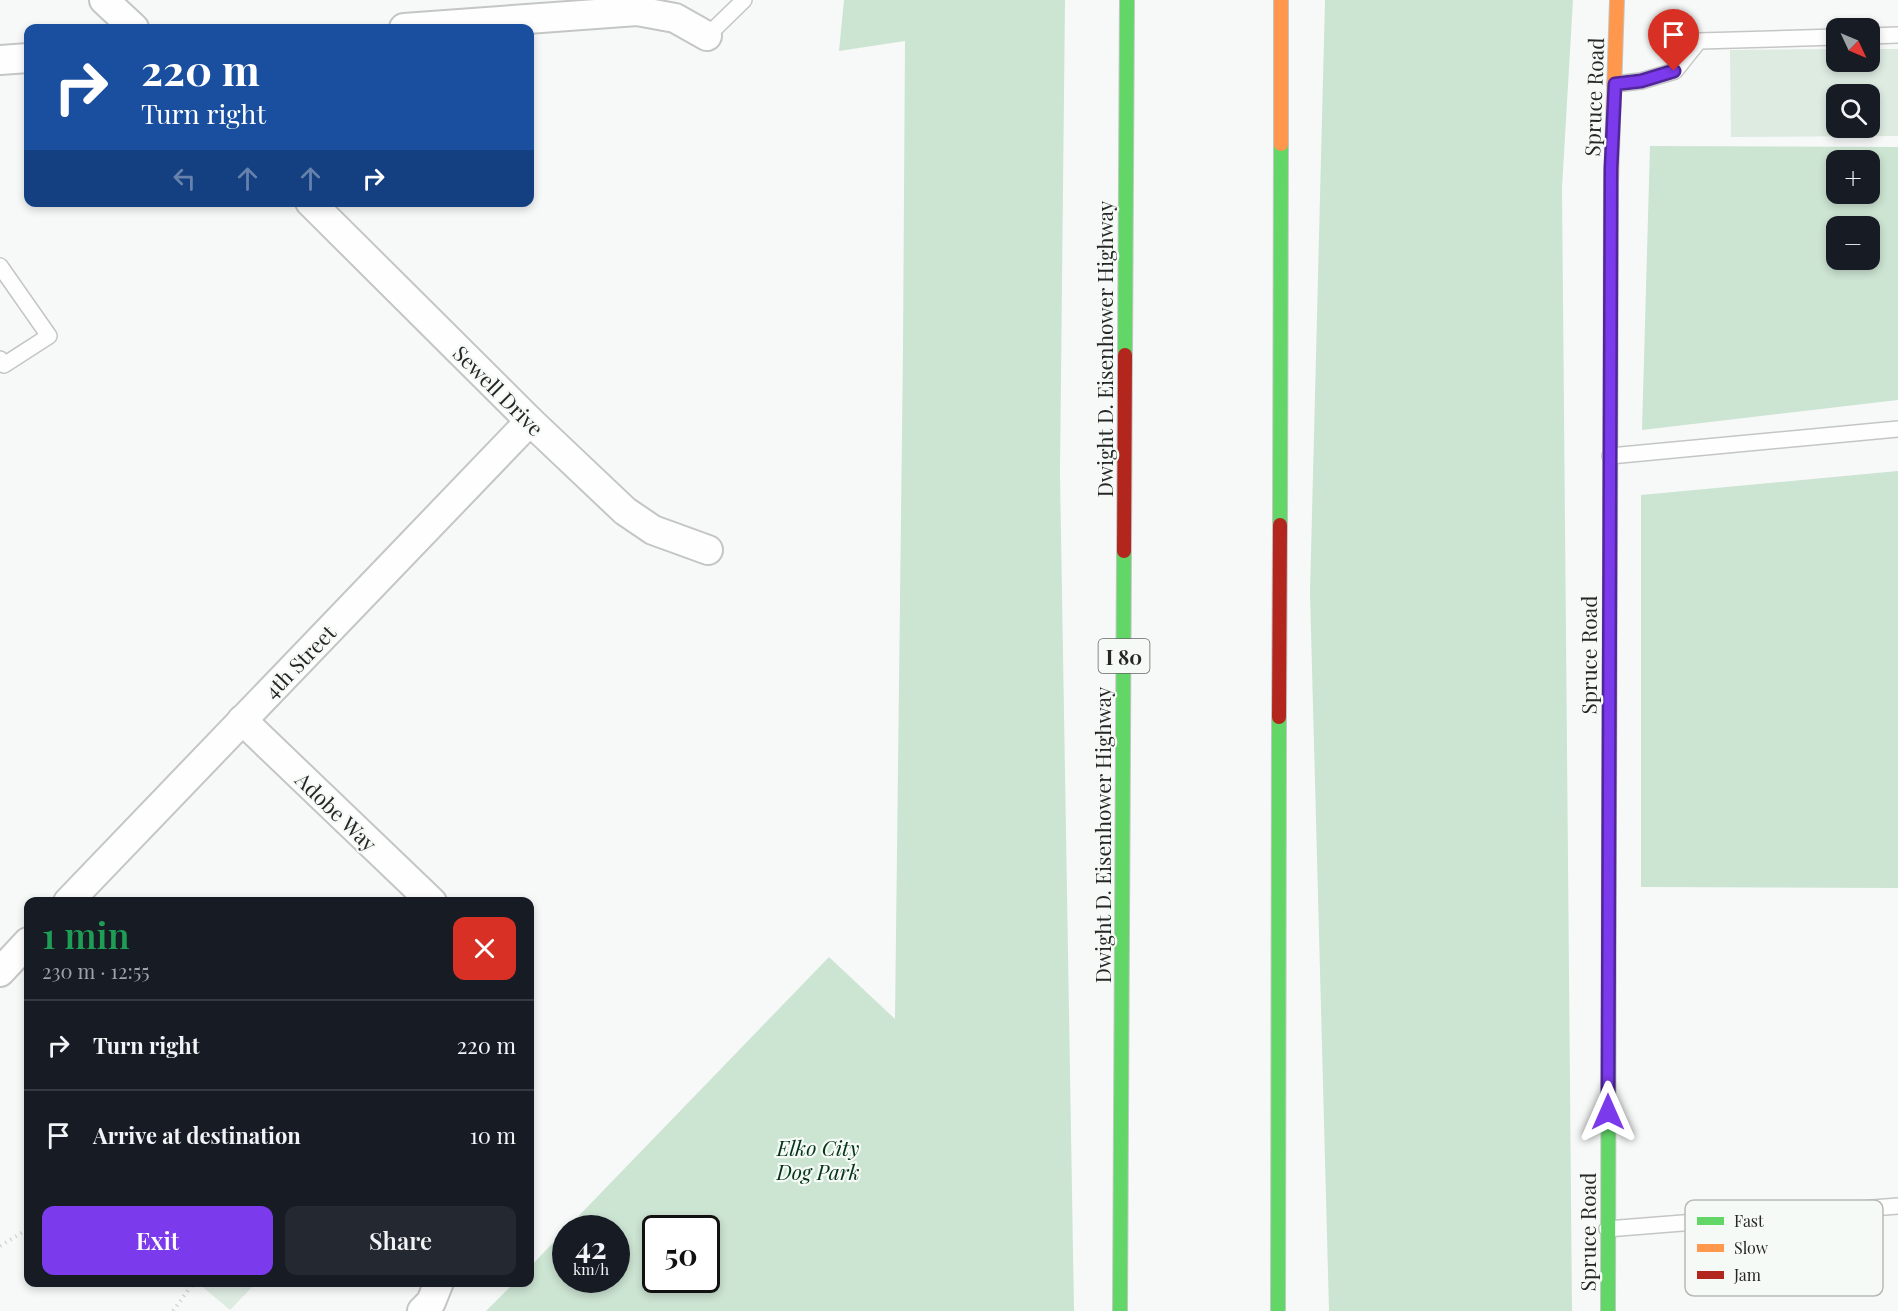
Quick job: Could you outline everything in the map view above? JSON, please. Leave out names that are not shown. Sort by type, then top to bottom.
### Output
[{"type":"main road","name":"Dwight D. Eisenhower Highway","points":[[1120,1311],[1127,0]]},
{"type":"main road","points":[[1278,1311],[1281,0]]},
{"type":"main road","name":"Spruce Road","points":[[1608,1311],[1611,168],[1617,0]]},
{"type":"main road","points":[[1607,1229],[1621,1288]]},
{"type":"street","points":[[104,0],[130,24]]},
{"type":"street","points":[[459,24],[637,11],[675,18],[707,36]]},
{"type":"street","points":[[0,60],[24,58]]},
{"type":"street","name":"Sewell Drive","points":[[315,207],[530,421],[625,511],[654,530],[708,550]]},
{"type":"street","name":"4th Street","points":[[75,897],[530,421]]},
{"type":"street","name":"Adobe Way","points":[[242,720],[427,897]]},
{"type":"street","points":[[0,972],[24,946]]},
{"type":"street","points":[[422,1311],[430,1302],[437,1287]]},
{"type":"lane","points":[[707,36],[744,0]]},
{"type":"lane","points":[[1880,36],[1898,35]]},
{"type":"lane","points":[[1615,84],[1641,81],[1674,71],[1699,41],[1826,37]]},
{"type":"lane","points":[[0,266],[49,336],[4,365],[0,359]]},
{"type":"lane","points":[[1610,456],[1898,429]]},
{"type":"lane","points":[[1883,1207],[1898,1206]]},
{"type":"lane","points":[[1607,1229],[1685,1223]]},
{"type":"path","points":[[0,1246],[24,1231]]},
{"type":"path","points":[[173,1311],[190,1287]]},
{"type":"green space","name":"Elko City Dog Park","points":[[844,0],[1065,0],[1060,473],[1074,1311],[486,1311],[510,1287],[534,1287],[534,1263],[552,1244],[552,1293],[630,1293],[630,1215],[580,1215],[829,957],[895,1019],[905,41],[839,51]]},
{"type":"green space","points":[[1325,0],[1573,0],[1562,188],[1572,1311],[1329,1311],[1310,593]]},
{"type":"green space","points":[[1650,146],[1898,147],[1898,400],[1642,430]]},
{"type":"green space","points":[[1898,471],[1898,888],[1641,887],[1641,495]]},
{"type":"building","points":[[1826,49],[1826,72],[1880,72],[1880,49],[1898,49],[1898,136],[1880,136],[1880,84],[1826,84],[1826,136],[1731,137],[1730,50]]},
{"type":"building","points":[[203,1287],[252,1287],[230,1310]]},
{"type":"traffic: fast","points":[[1125,355],[1127,0]]},
{"type":"traffic: fast","points":[[1280,525],[1281,144]]},
{"type":"traffic: fast","points":[[1610,559],[1611,182]]},
{"type":"traffic: fast","points":[[1120,1311],[1124,551]]},
{"type":"traffic: fast","points":[[1278,1311],[1279,717]]},
{"type":"traffic: fast","points":[[1608,1311],[1609,816]]},
{"type":"traffic: slow","points":[[1281,0],[1281,144]]},
{"type":"traffic: slow","points":[[1611,182],[1617,0]]},
{"type":"traffic: slow","points":[[1609,816],[1610,559]]},
{"type":"traffic: jam","points":[[1124,551],[1125,355]]},
{"type":"traffic: jam","points":[[1279,717],[1280,525]]},
{"type":"route","points":[[1608,1112],[1611,168],[1615,84],[1641,81],[1674,71]]}]
